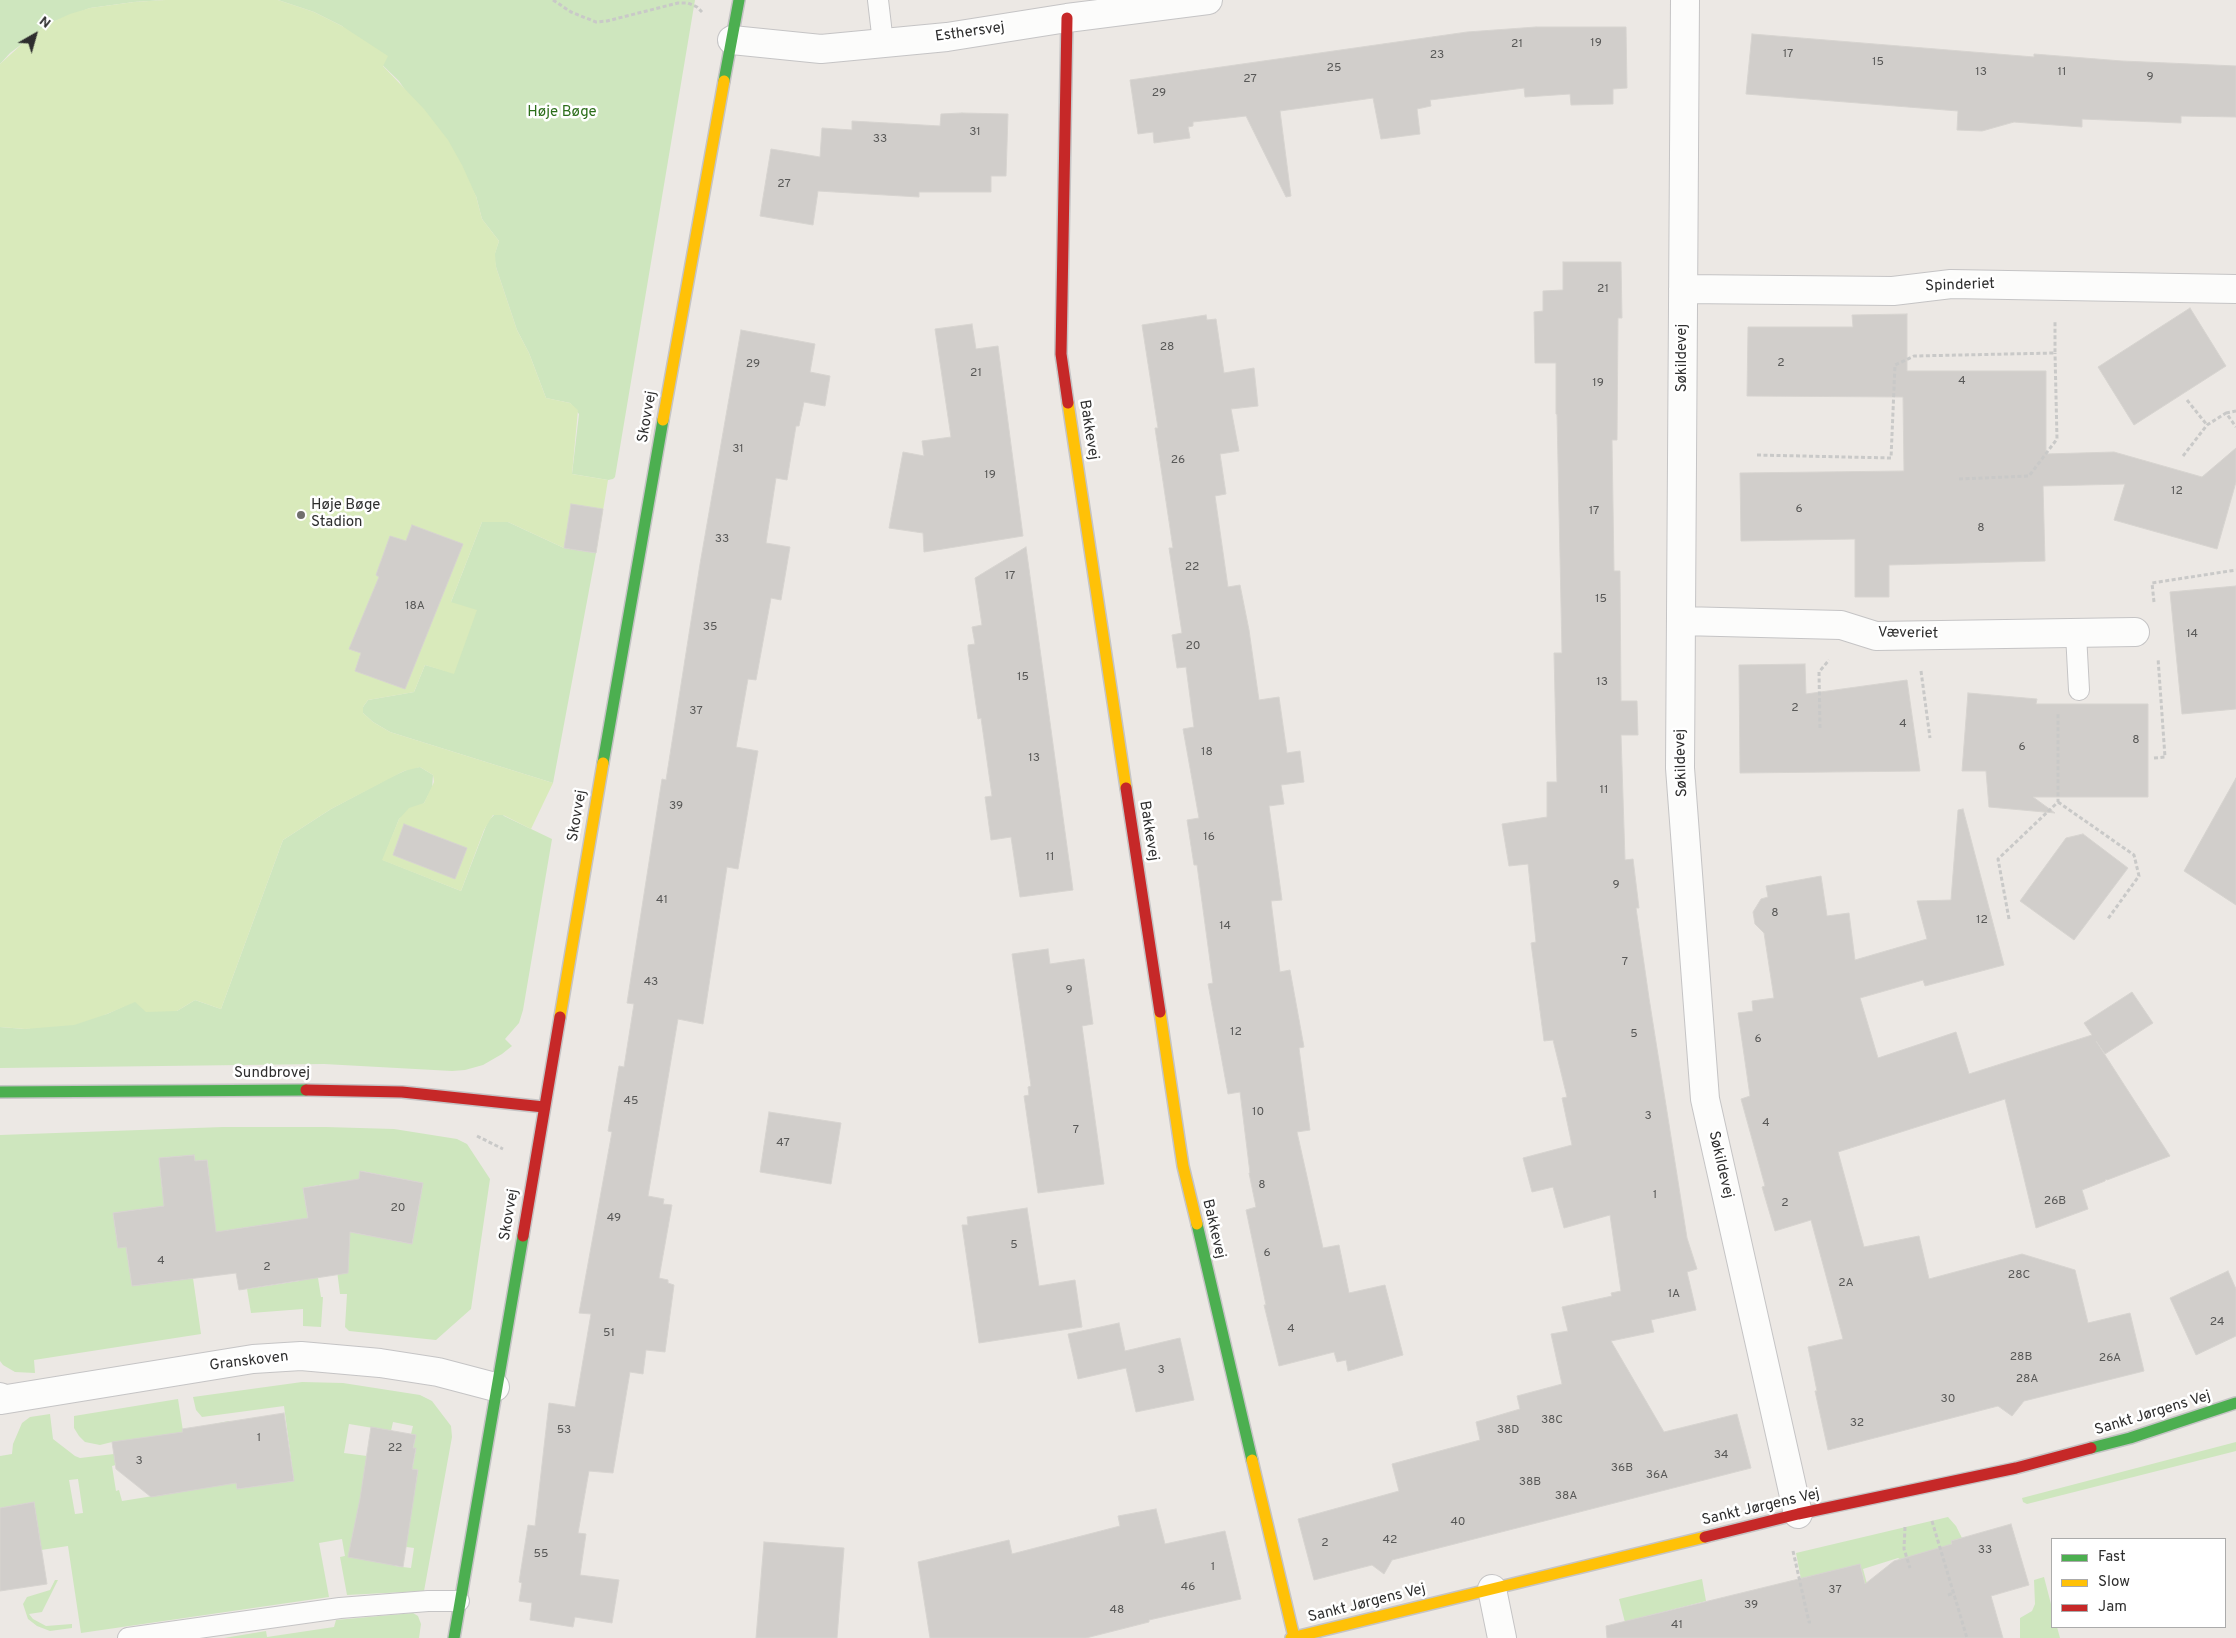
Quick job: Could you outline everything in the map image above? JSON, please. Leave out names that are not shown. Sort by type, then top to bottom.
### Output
[{"type":"street","name":"Skovvej","points":[[454,1638],[495,1387],[649,495],[739,0]]},
{"type":"street","name":"Esthersvej","points":[[732,40],[821,49],[947,37],[1067,18],[1208,0]]},
{"type":"street","name":"Søkildevej","points":[[1685,0],[1680,768],[1705,1099],[1792,1516]]},
{"type":"street","name":"Bakkevej","points":[[1067,18],[1061,354],[1183,1166],[1292,1638]]},
{"type":"street","name":"Spinderiet","points":[[1683,289],[1892,291],[1951,284],[2236,289]]},
{"type":"street","name":"Væveriet","points":[[1681,620],[1841,625],[1876,636],[2135,632]]},
{"type":"street","name":"Sundbrovej","points":[[0,1092],[329,1089],[411,1092],[544,1107]]},
{"type":"street","name":"Granskoven","points":[[0,1401],[254,1359],[301,1356],[390,1364],[438,1372],[495,1387]]},
{"type":"street","name":"Sankt Jørgens Vej","points":[[1292,1638],[1792,1516],[2016,1468],[2130,1438],[2236,1404]]},
{"type":"street","points":[[1492,1589],[1502,1638]]},
{"type":"lane","points":[[878,0],[883,43]]},
{"type":"lane","points":[[2076,634],[2079,690]]},
{"type":"lane","points":[[128,1638],[340,1608],[428,1601],[459,1601]]},
{"type":"path","points":[[553,0],[571,12],[596,22],[678,3],[688,3],[697,7],[722,35],[732,40]]},
{"type":"path","points":[[1959,479],[2029,476],[2057,439],[2054,286]]},
{"type":"path","points":[[1757,455],[1891,458],[1895,365],[1914,356],[2055,354]]},
{"type":"path","points":[[2187,400],[2206,425]]},
{"type":"path","points":[[2182,456],[2206,425],[2226,413],[2236,411]]},
{"type":"path","points":[[2226,413],[2236,427]]},
{"type":"path","points":[[1820,728],[1818,672],[1856,629]]},
{"type":"path","points":[[1916,635],[1930,738]]},
{"type":"path","points":[[2009,919],[1998,859],[2058,802],[2058,694],[2079,690]]},
{"type":"path","points":[[2058,802],[2134,855],[2139,876],[2107,920]]},
{"type":"path","points":[[1922,1487],[1967,1638]]},
{"type":"path","points":[[1792,1516],[1804,1603],[1809,1622],[1811,1622]]},
{"type":"path","points":[[1904,1550],[1910,1568]]},
{"type":"path","points":[[1948,1595],[1954,1593]]},
{"type":"green space","points":[[0,0],[165,0],[90,8],[50,23],[10,53],[0,64]]},
{"type":"green space","name":"Høje Bøge Stadion","points":[[165,0],[278,0],[314,12],[342,26],[388,56],[383,66],[424,109],[448,140],[476,196],[482,219],[499,241],[495,254],[496,267],[517,330],[529,353],[546,398],[570,403],[578,410],[572,474],[608,480],[596,553],[564,548],[508,522],[482,522],[451,602],[477,610],[454,674],[425,665],[414,692],[368,700],[363,707],[363,713],[373,722],[390,732],[553,783],[531,829],[503,815],[493,815],[484,830],[461,891],[382,860],[399,819],[409,808],[424,803],[434,782],[433,775],[420,767],[404,771],[331,809],[283,840],[221,1009],[195,1000],[177,1011],[146,1012],[135,1002],[74,1025],[25,1029],[0,1027],[0,64],[32,35],[50,23],[70,14],[90,8]]},
{"type":"green space","name":"Høje Bøge","points":[[278,0],[695,0],[615,477],[613,479],[608,480],[572,474],[579,414],[570,403],[546,398],[529,353],[517,330],[496,267],[494,256],[499,241],[482,219],[476,196],[399,81],[342,26],[314,12]]},
{"type":"green space","points":[[482,522],[508,522],[564,548],[596,553],[553,783],[390,732],[373,722],[363,713],[363,707],[368,700],[414,692],[425,665],[454,673],[451,602]]},
{"type":"green space","points":[[420,767],[433,775],[432,789],[424,803],[399,819],[383,860],[461,891],[488,821],[499,810],[504,816],[552,839],[523,1010],[519,1023],[505,1039],[512,1046],[502,1054],[483,1065],[452,1071],[324,1064],[0,1068],[0,1027],[25,1029],[107,1014],[135,1001],[177,1011],[195,1000],[221,1009],[283,840],[331,809],[389,778],[411,768]]},
{"type":"green space","points":[[223,1127],[326,1127],[394,1129],[457,1139],[467,1144],[490,1179],[471,1309],[436,1340],[349,1331],[345,1327],[347,1294],[340,1294],[335,1255],[315,1259],[321,1297],[323,1297],[321,1327],[303,1326],[303,1309],[251,1313],[247,1289],[299,1281],[289,1221],[215,1234],[207,1160],[195,1161],[194,1155],[159,1158],[162,1188],[187,1203],[113,1213],[118,1247],[126,1247],[132,1286],[193,1278],[201,1334],[34,1360],[35,1373],[15,1372],[0,1361],[0,1135]],"holes":[[[361,1171],[423,1183],[412,1244],[350,1232]],[[324,1185],[308,1218],[303,1188]]]},
{"type":"green space","points":[[302,1382],[343,1383],[420,1395],[432,1401],[451,1426],[452,1437],[424,1591],[347,1595],[340,1557],[345,1556],[342,1539],[319,1543],[329,1597],[81,1633],[68,1546],[41,1550],[34,1502],[0,1508],[0,1456],[12,1454],[13,1444],[22,1423],[30,1417],[50,1414],[53,1439],[75,1456],[80,1458],[114,1454],[116,1465],[112,1466],[116,1491],[119,1490],[122,1501],[178,1492],[112,1442],[100,1445],[85,1442],[74,1428],[74,1416],[178,1399],[188,1463],[199,1427],[229,1421],[237,1489],[294,1481],[284,1406],[202,1417],[196,1410],[193,1397]],"holes":[[[393,1422],[413,1426],[411,1434],[416,1435],[413,1448],[416,1449],[413,1465],[411,1465],[410,1469],[418,1470],[414,1492],[367,1456],[344,1453],[349,1424],[391,1431]],[[78,1479],[83,1513],[75,1514],[69,1480]],[[399,1546],[414,1548],[411,1568],[395,1566]]]},
{"type":"green space","points":[[2236,1442],[2236,1451],[2027,1504],[2023,1502],[2022,1498]]},
{"type":"green space","points":[[1948,1517],[1956,1526],[1962,1538],[1951,1541],[1967,1598],[1898,1558],[1863,1569],[1881,1635],[1927,1638],[1880,1638],[1860,1565],[1801,1579],[1796,1553]]},
{"type":"green space","points":[[2044,1577],[2051,1604],[2051,1628],[2057,1628],[2060,1638],[2020,1638],[2020,1618],[2032,1611],[2035,1604],[2034,1580]]},
{"type":"green space","points":[[1702,1579],[1706,1601],[1643,1617],[1629,1638],[1619,1599]]},
{"type":"green space","points":[[55,1580],[58,1580],[42,1612],[29,1614],[33,1619],[46,1626],[72,1624],[72,1628],[50,1631],[37,1626],[28,1619],[23,1604],[27,1597],[50,1590]]},
{"type":"green space","points":[[413,1613],[418,1616],[421,1624],[419,1638],[224,1638],[266,1631],[267,1637],[334,1627],[336,1620]]},
{"type":"building","points":[[1536,27],[1626,27],[1627,88],[1613,89],[1613,104],[1571,105],[1570,94],[1525,97],[1524,88],[1430,100],[1431,106],[1417,109],[1420,134],[1381,139],[1373,98],[1280,111],[1291,196],[1286,197],[1246,116],[1193,122],[1193,126],[1188,127],[1190,138],[1154,143],[1153,132],[1138,134],[1130,80],[1467,32]]},
{"type":"building","points":[[1752,34],[2034,57],[2034,54],[2122,61],[2236,66],[2236,117],[2181,116],[2181,123],[2082,119],[2082,127],[2014,122],[1982,131],[1957,130],[1958,111],[1746,94]]},
{"type":"building","points":[[941,114],[1008,114],[1006,176],[991,176],[991,192],[919,192],[919,197],[818,191],[813,225],[760,216],[771,149],[820,157],[822,128],[852,130],[852,121],[940,126]]},
{"type":"building","points":[[1563,262],[1621,262],[1622,318],[1618,318],[1617,440],[1612,440],[1614,571],[1620,571],[1621,701],[1637,701],[1638,735],[1621,735],[1625,860],[1633,859],[1639,908],[1636,908],[1649,998],[1687,1238],[1697,1269],[1687,1272],[1696,1310],[1651,1320],[1654,1332],[1611,1341],[1664,1432],[1737,1414],[1751,1468],[1392,1560],[1384,1574],[1372,1565],[1314,1580],[1298,1519],[1399,1491],[1392,1464],[1480,1440],[1476,1422],[1520,1409],[1517,1396],[1562,1384],[1551,1334],[1568,1331],[1562,1307],[1612,1296],[1611,1293],[1621,1291],[1610,1215],[1564,1228],[1553,1187],[1532,1192],[1523,1158],[1572,1145],[1562,1098],[1567,1097],[1553,1040],[1544,1041],[1531,943],[1536,942],[1528,864],[1509,866],[1502,824],[1547,817],[1547,782],[1557,782],[1554,653],[1562,653],[1556,363],[1535,363],[1534,312],[1543,311],[1543,291],[1563,290]]},
{"type":"building","points":[[2190,308],[2226,366],[2134,425],[2098,367]]},
{"type":"building","points":[[1907,314],[1907,371],[2046,371],[2046,454],[2114,452],[2202,477],[2236,448],[2236,482],[2217,549],[2114,520],[2125,484],[2043,486],[2045,561],[1889,565],[1889,597],[1855,597],[1855,539],[1741,541],[1740,473],[1904,471],[1903,397],[1747,396],[1748,327],[1853,327],[1852,315]]},
{"type":"building","points":[[1206,315],[1207,320],[1216,319],[1224,373],[1254,368],[1258,406],[1231,409],[1239,451],[1220,454],[1226,494],[1215,496],[1228,587],[1240,585],[1249,630],[1259,700],[1279,697],[1287,753],[1300,751],[1304,782],[1281,785],[1284,804],[1269,806],[1282,900],[1271,901],[1280,972],[1290,970],[1304,1047],[1299,1048],[1310,1130],[1297,1132],[1323,1248],[1339,1245],[1349,1293],[1385,1285],[1403,1355],[1348,1371],[1346,1360],[1337,1362],[1334,1352],[1279,1366],[1264,1305],[1266,1305],[1246,1210],[1256,1207],[1249,1173],[1240,1092],[1228,1094],[1208,984],[1213,983],[1197,865],[1194,865],[1187,820],[1199,818],[1183,729],[1194,727],[1186,667],[1177,668],[1172,635],[1182,633],[1169,548],[1173,548],[1155,428],[1158,428],[1142,325]]},
{"type":"building","points":[[972,324],[976,349],[998,346],[1023,536],[924,552],[923,533],[889,528],[903,452],[924,456],[922,441],[951,437],[935,329]]},
{"type":"building","points":[[741,330],[815,344],[810,372],[830,376],[825,406],[804,402],[799,426],[796,426],[787,480],[776,478],[766,543],[790,547],[781,600],[771,598],[756,680],[748,679],[736,747],[758,751],[738,869],[727,867],[703,1024],[678,1019],[648,1196],[664,1199],[663,1204],[672,1205],[659,1278],[668,1280],[668,1283],[674,1285],[665,1352],[646,1350],[643,1374],[630,1372],[613,1473],[589,1471],[578,1533],[586,1534],[580,1575],[619,1580],[612,1623],[575,1617],[573,1627],[530,1620],[532,1603],[519,1601],[522,1583],[519,1582],[528,1525],[535,1526],[549,1403],[575,1407],[591,1314],[579,1313],[612,1132],[608,1131],[619,1066],[624,1067],[634,1004],[627,1003],[662,779],[666,780],[700,564]]},
{"type":"building","points":[[571,504],[603,509],[596,553],[564,548]]},
{"type":"building","points":[[412,525],[463,544],[405,689],[355,671],[361,653],[349,649],[379,577],[376,575],[390,536],[406,541]]},
{"type":"building","points":[[1026,547],[1073,890],[1020,897],[1011,837],[991,840],[985,797],[992,796],[981,718],[978,719],[968,645],[975,644],[972,627],[982,625],[975,578]]},
{"type":"building","points":[[2236,586],[2236,709],[2182,714],[2170,592]]},
{"type":"building","points":[[1805,664],[1806,694],[1907,680],[1920,771],[1740,773],[1739,665]]},
{"type":"building","points":[[1968,693],[2037,699],[2036,704],[2148,704],[2148,797],[2033,797],[2055,813],[1989,807],[1986,771],[1962,771]]},
{"type":"building","points":[[2236,778],[2236,905],[2184,871]]},
{"type":"building","points":[[1963,809],[2004,965],[1925,986],[1923,980],[1860,998],[1878,1058],[1956,1032],[1969,1074],[2092,1035],[2084,1023],[2132,992],[2153,1023],[2105,1054],[2096,1041],[2170,1156],[2106,1179],[2082,1190],[2088,1209],[2036,1228],[2005,1099],[1838,1152],[1864,1247],[1919,1236],[1929,1279],[2022,1254],[2075,1270],[2088,1323],[2130,1313],[2144,1371],[2024,1401],[2012,1416],[1998,1406],[1828,1450],[1815,1391],[1817,1391],[1808,1347],[1843,1339],[1811,1220],[1775,1231],[1762,1187],[1765,1186],[1741,1099],[1750,1096],[1738,1013],[1753,1011],[1752,1001],[1774,998],[1764,933],[1755,924],[1753,912],[1761,899],[1768,897],[1766,886],[1821,876],[1827,916],[1849,913],[1855,960],[1927,939],[1917,901],[1951,900],[1958,810]]},
{"type":"building","points":[[404,824],[467,848],[455,879],[393,855]]},
{"type":"building","points":[[2083,834],[2128,868],[2074,940],[2020,901],[2066,838]]},
{"type":"building","points":[[1048,949],[1050,964],[1084,959],[1093,1024],[1082,1026],[1104,1184],[1038,1193],[1024,1096],[1029,1095],[1028,1087],[1031,1086],[1012,954]]},
{"type":"building","points":[[769,1112],[841,1123],[831,1184],[760,1172]]},
{"type":"building","points":[[194,1155],[195,1161],[207,1160],[216,1232],[308,1218],[303,1188],[359,1179],[360,1171],[423,1183],[412,1244],[350,1232],[348,1273],[239,1290],[236,1273],[132,1286],[126,1247],[118,1248],[113,1213],[164,1206],[159,1158]]},
{"type":"building","points":[[1027,1208],[1039,1286],[1075,1280],[1082,1327],[979,1343],[962,1225],[968,1225],[967,1217]]},
{"type":"building","points":[[2228,1271],[2236,1289],[2236,1336],[2196,1355],[2170,1298]]},
{"type":"building","points":[[1119,1323],[1125,1351],[1180,1338],[1194,1400],[1136,1412],[1126,1368],[1078,1379],[1068,1334]]},
{"type":"building","points":[[284,1413],[294,1481],[237,1489],[236,1483],[151,1497],[116,1469],[112,1442],[183,1432],[182,1429]]},
{"type":"building","points":[[371,1427],[416,1435],[413,1448],[416,1448],[412,1469],[418,1470],[403,1567],[348,1557],[360,1499]]},
{"type":"building","points":[[34,1502],[47,1584],[0,1591],[0,1508]]},
{"type":"building","points":[[1156,1509],[1165,1544],[1225,1531],[1241,1599],[1149,1620],[1149,1622],[1086,1638],[930,1638],[918,1562],[1009,1540],[1012,1554],[1120,1526],[1118,1516]]},
{"type":"building","points":[[2011,1524],[2029,1585],[1991,1596],[2003,1638],[1607,1638],[1606,1626],[1860,1564],[1865,1584],[1894,1561],[1952,1544],[1951,1541]]},
{"type":"building","points":[[764,1542],[844,1548],[837,1638],[756,1638]]},
{"type":"traffic: fast","points":[[724,81],[739,0]]},
{"type":"traffic: fast","points":[[603,763],[663,420]]},
{"type":"traffic: fast","points":[[0,1092],[306,1090]]},
{"type":"traffic: fast","points":[[1197,1224],[1252,1460]]},
{"type":"traffic: fast","points":[[454,1638],[523,1236]]},
{"type":"traffic: fast","points":[[2091,1448],[2130,1438],[2236,1403]]},
{"type":"traffic: slow","points":[[663,420],[724,81]]},
{"type":"traffic: slow","points":[[1068,403],[1126,788]]},
{"type":"traffic: slow","points":[[560,1017],[603,763]]},
{"type":"traffic: slow","points":[[1160,1012],[1183,1166],[1197,1224]]},
{"type":"traffic: slow","points":[[1252,1460],[1294,1637]]},
{"type":"traffic: slow","points":[[1291,1638],[1705,1537]]},
{"type":"traffic: jam","points":[[1067,18],[1061,354],[1068,403]]},
{"type":"traffic: jam","points":[[1126,788],[1160,1012]]},
{"type":"traffic: jam","points":[[523,1236],[560,1017]]},
{"type":"traffic: jam","points":[[306,1090],[402,1092],[544,1107]]},
{"type":"traffic: jam","points":[[1705,1537],[1798,1514],[2016,1468],[2091,1448]]},
{"type":"place","name":"Høje Bøge Stadion","points":[[301,515]]}]
